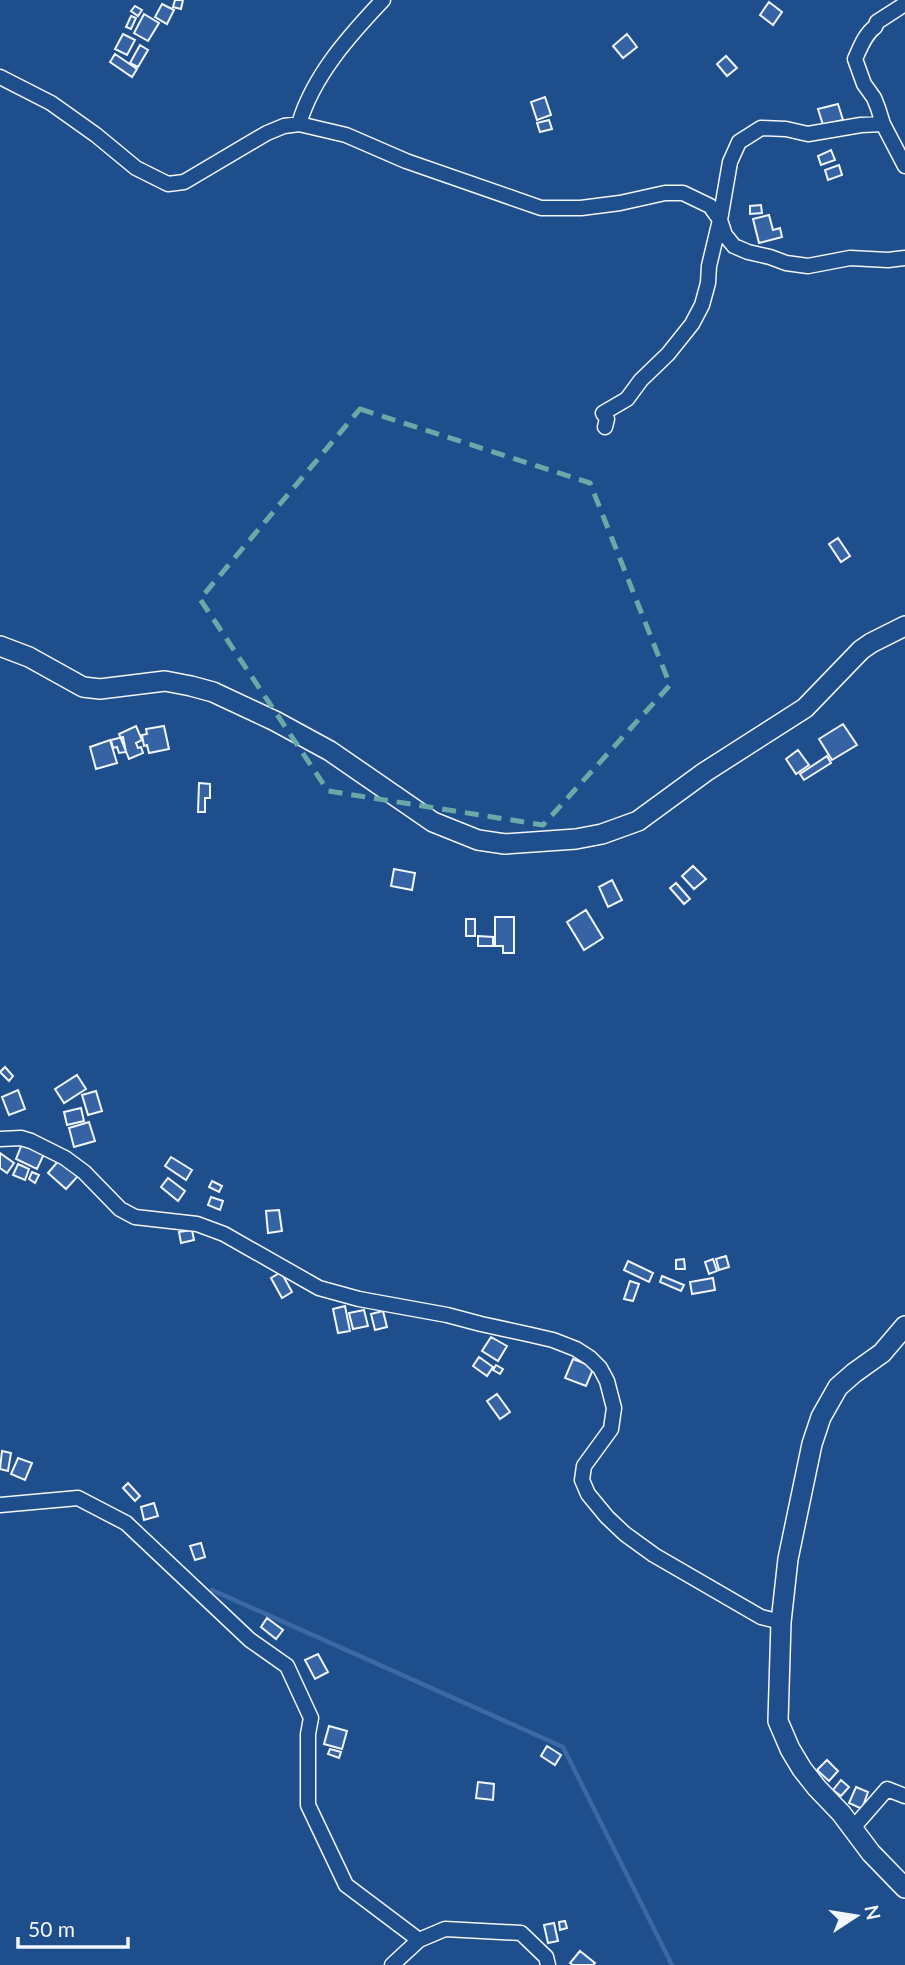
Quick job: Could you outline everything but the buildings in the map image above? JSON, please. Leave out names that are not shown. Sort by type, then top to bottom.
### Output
[{"type":"main road","points":[[0,646],[29,657],[83,687],[100,689],[165,681],[213,692],[330,751],[433,822],[478,840],[505,844],[576,839],[602,834],[638,821],[705,772],[805,708],[861,650],[905,626]]},
{"type":"main road","points":[[905,1326],[883,1353],[838,1387],[821,1417],[810,1454],[788,1559],[781,1622],[778,1721],[802,1769],[841,1813],[871,1853],[905,1888]]},
{"type":"street","points":[[299,124],[304,106],[338,51],[383,0]]},
{"type":"street","points":[[905,4],[877,22],[855,59],[863,84],[874,98],[883,124],[905,166]]},
{"type":"street","points":[[0,77],[51,103],[136,168],[168,184],[184,182],[267,133],[284,126],[299,124],[346,135],[406,161],[541,208],[601,206],[674,192],[683,193],[710,206],[734,246],[786,263],[808,266],[843,259],[905,258]]},
{"type":"street","points":[[605,427],[607,419],[603,413],[627,399],[692,324],[702,305],[730,162],[739,142],[761,128],[786,129],[808,134],[883,124]]},
{"type":"street","points":[[0,1139],[21,1138],[65,1158],[84,1172],[120,1209],[135,1217],[197,1224],[224,1234],[320,1288],[359,1299],[447,1315],[553,1340],[583,1354],[600,1368],[607,1381],[614,1408],[611,1429],[584,1466],[582,1480],[588,1494],[625,1534],[654,1555],[761,1616],[781,1622]]},
{"type":"street","points":[[0,1505],[78,1498],[126,1523],[250,1640],[286,1666],[311,1718],[308,1734],[308,1805],[346,1885],[419,1940]]},
{"type":"street","points":[[853,1828],[887,1789],[905,1796]]},
{"type":"street","points":[[392,1965],[419,1940],[445,1929],[521,1933],[547,1957],[548,1965]]},
{"type":"highlighted area","points":[[360,409],[590,483],[670,685],[543,825],[328,791],[200,599]]},
{"type":"waterway","points":[[212,1590],[563,1747],[672,1965]]}]
